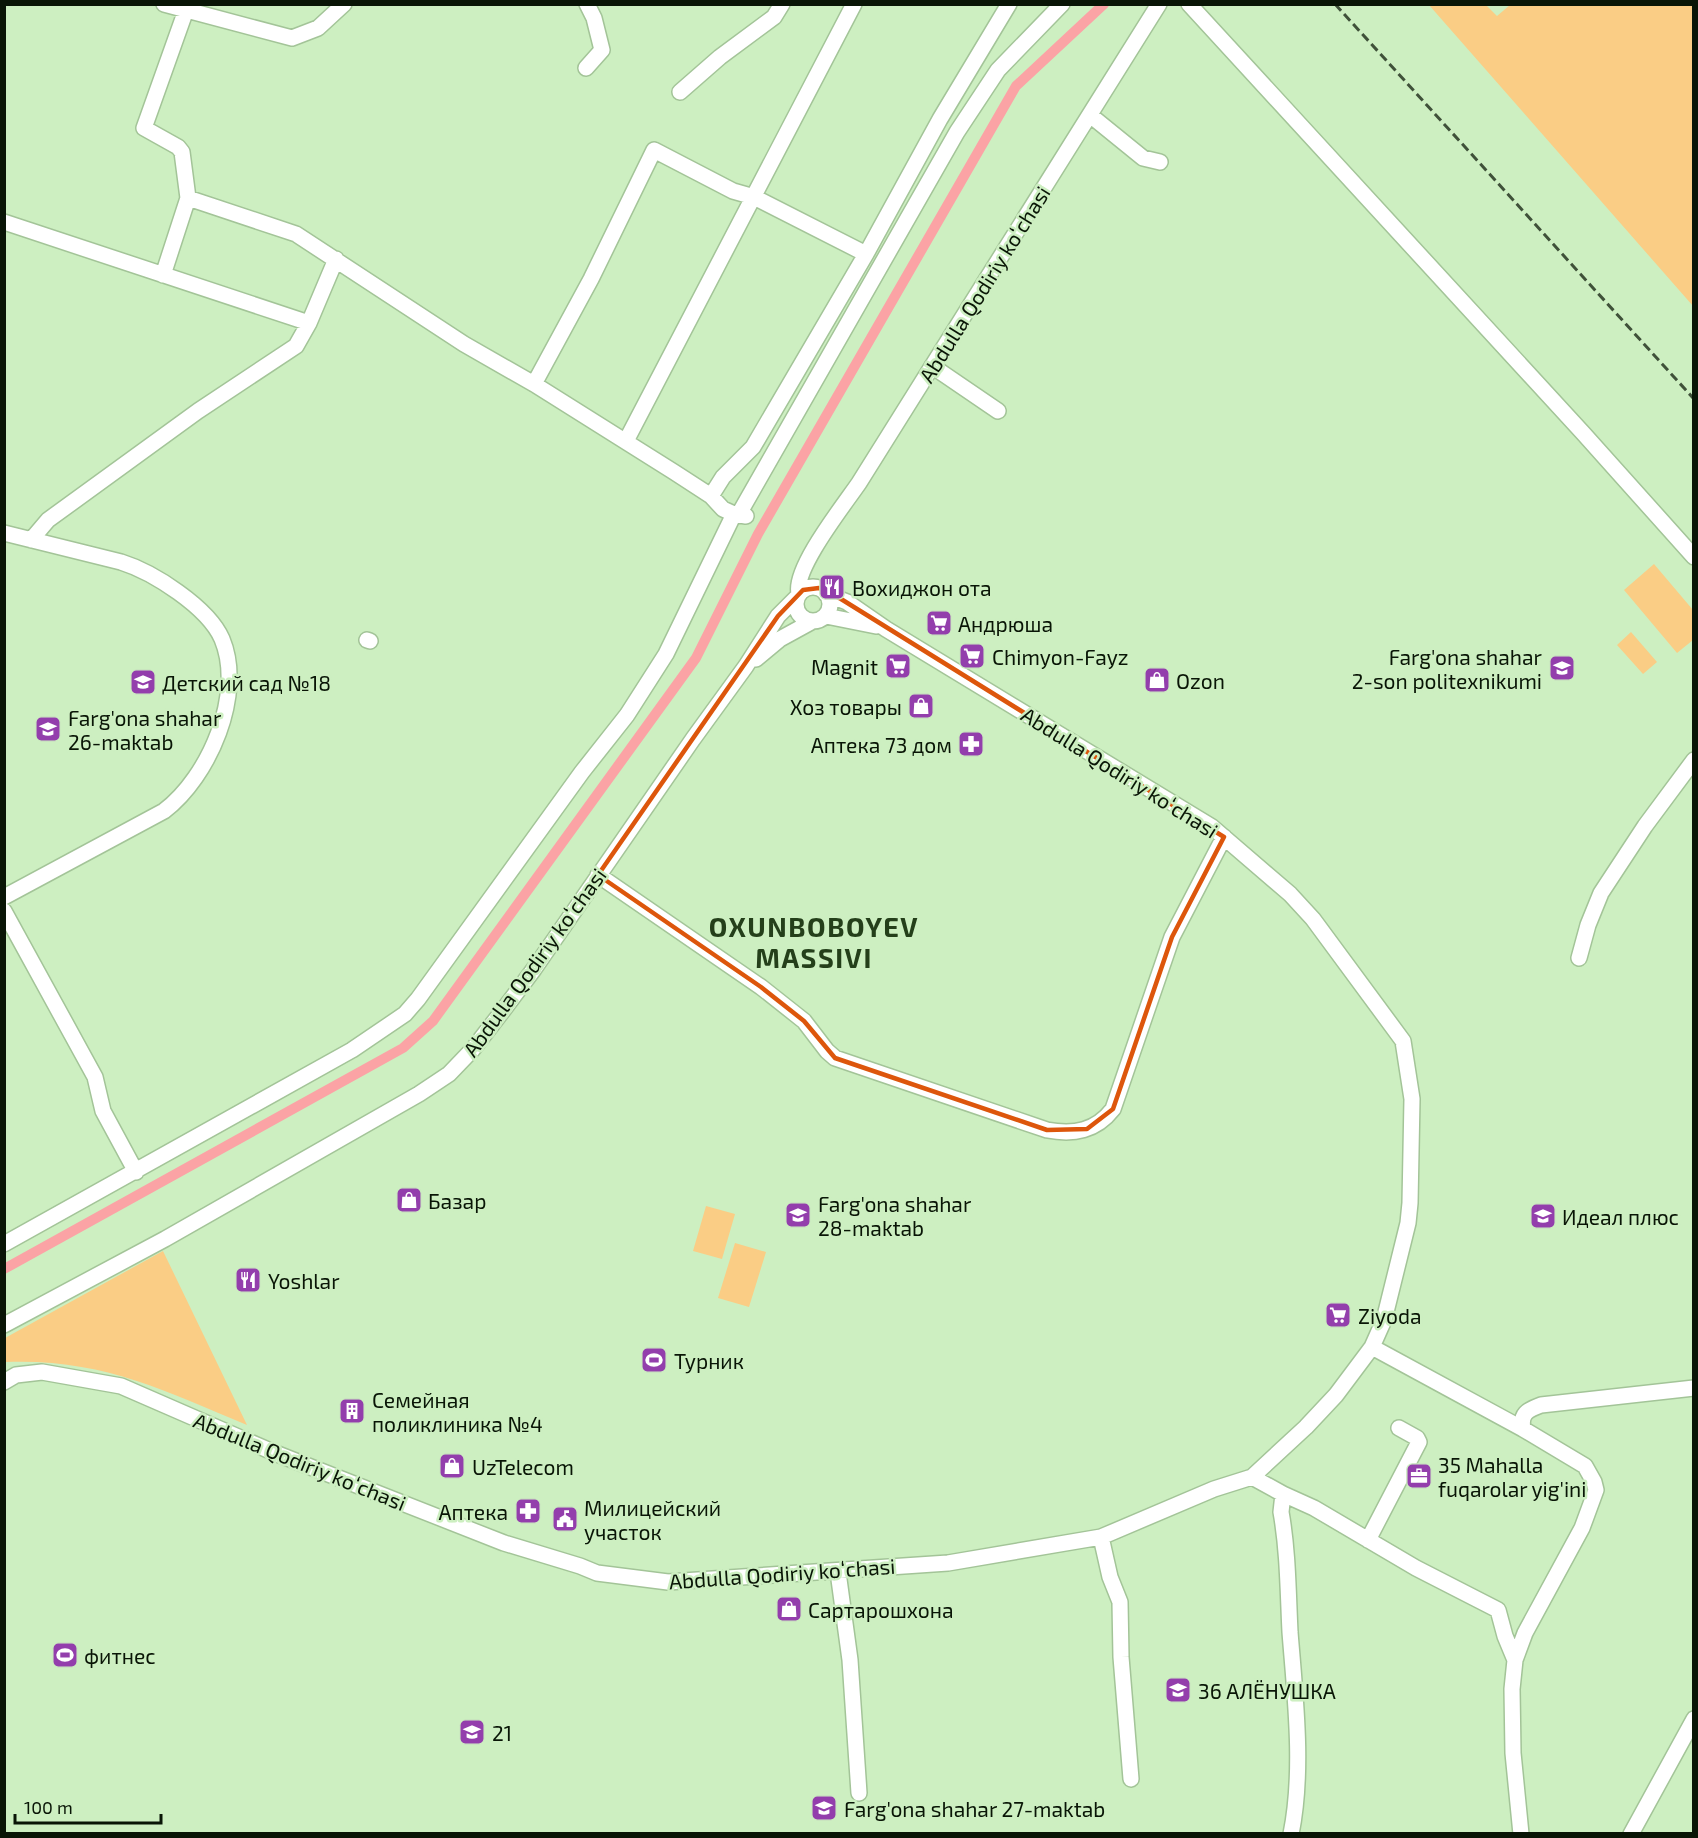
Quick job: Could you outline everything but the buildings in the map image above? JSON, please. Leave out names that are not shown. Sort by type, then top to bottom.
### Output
[{"type":"street","points":[[164,4],[186,10],[206,10],[292,38],[318,28],[344,4]]},
{"type":"street","points":[[586,68],[602,50],[594,18],[587,4]]},
{"type":"street","points":[[680,92],[720,57],[774,17],[782,4]]},
{"type":"street","points":[[626,441],[854,4]]},
{"type":"street","points":[[711,496],[723,477],[753,447],[866,254],[940,119],[1009,4]]},
{"type":"street","points":[[4,1244],[352,1050],[405,1014],[418,999],[582,772],[627,715],[666,654],[740,514],[957,132],[998,70],[1062,4]]},
{"type":"street","name":"Abdulla Qodiriy koʻchasi","points":[[4,1325],[228,1204],[419,1094],[448,1074],[473,1049],[534,969],[746,666],[778,616],[798,596],[799,582],[807,562],[1159,4]]},
{"type":"street","points":[[1189,4],[1575,424],[1694,557]]},
{"type":"street","points":[[163,275],[188,198],[182,152],[178,147],[144,128],[186,10]]},
{"type":"street","points":[[1090,115],[1143,158],[1160,162]]},
{"type":"street","points":[[534,384],[591,279],[654,150],[733,191],[754,197],[866,254]]},
{"type":"street","points":[[188,198],[296,234],[464,344],[626,441],[711,496],[723,509],[740,514]]},
{"type":"street","points":[[4,222],[309,323]]},
{"type":"street","points":[[31,540],[48,520],[198,411],[296,346],[309,323],[336,260]]},
{"type":"street","points":[[932,366],[998,411]]},
{"type":"street","points":[[4,533],[133,566],[187,600],[200,610],[221,637],[226,653],[228,687],[220,730],[204,763],[177,801],[164,811],[4,897]]},
{"type":"street","points":[[807,562],[809,575],[823,591],[830,605],[826,616]]},
{"type":"street","points":[[811,622],[801,618],[798,614],[796,609],[798,596],[808,588],[823,591]]},
{"type":"street","name":"Abdulla Qodiriy koʻchasi","points":[[8,1375],[42,1372],[121,1386],[274,1453],[462,1528],[597,1573],[681,1582],[948,1563],[1101,1537],[1214,1489],[1252,1477],[1306,1427],[1336,1395],[1372,1347],[1384,1320],[1408,1223],[1412,1100],[1403,1041],[1313,919],[1290,894],[1212,826],[885,628],[847,602],[823,591]]},
{"type":"street","name":"Abdulla Qodiriy koʻchasi","points":[[746,666],[780,639],[826,616],[885,628]]},
{"type":"street","points":[[1579,958],[1588,925],[1601,893],[1645,826],[1694,760]]},
{"type":"street","points":[[598,875],[752,980],[804,1021],[826,1051],[836,1058],[1047,1130],[1069,1132],[1092,1128],[1104,1120],[1113,1109],[1172,938],[1224,837]]},
{"type":"street","points":[[4,911],[95,1077],[103,1111],[136,1172]]},
{"type":"street","points":[[1372,1347],[1522,1429],[1546,1449],[1585,1466],[1591,1473],[1596,1490],[1582,1528],[1525,1633],[1515,1660],[1512,1689],[1513,1753],[1521,1833]]},
{"type":"street","points":[[1522,1429],[1521,1420],[1524,1414],[1541,1405],[1694,1388]]},
{"type":"street","points":[[1368,1540],[1419,1442],[1417,1438],[1399,1428]]},
{"type":"street","points":[[1252,1477],[1314,1508],[1460,1592],[1498,1610],[1515,1660]]},
{"type":"street","points":[[1283,1494],[1281,1512],[1296,1708],[1296,1765],[1291,1833]]},
{"type":"street","points":[[1101,1537],[1110,1577],[1120,1602],[1121,1658],[1131,1779]]},
{"type":"street","points":[[838,1572],[850,1660],[860,1793]]},
{"type":"street","points":[[1631,1833],[1694,1719]]},
{"type":"highlighted area","points":[[819,588],[841,599],[1224,837],[1172,937],[1113,1109],[1087,1129],[1047,1130],[835,1058],[804,1021],[761,987],[598,875],[778,616],[803,590]]},
{"type":"shaded area","points":[[1429,5],[1486,5],[1497,16],[1510,5],[1693,5],[1693,306]]},
{"type":"shaded area","points":[[1654,564],[1693,610],[1693,640],[1677,653],[1624,590]]},
{"type":"shaded area","points":[[1631,632],[1657,662],[1643,674],[1617,645]]},
{"type":"shaded area","points":[[706,1206],[735,1214],[722,1259],[693,1251]]},
{"type":"shaded area","points":[[735,1243],[766,1252],[749,1307],[718,1298]]},
{"type":"shaded area","points":[[163,1251],[247,1425],[187,1399],[129,1378],[71,1365],[5,1362],[5,1338]]},
{"type":"waterway","points":[[4,1269],[403,1048],[433,1021],[696,658],[758,534],[1016,86],[1104,4]]},
{"type":"railway","points":[[1335,4],[1694,399]]},
{"type":"place","name":"Вохиджон ота","points":[[832,587]]},
{"type":"place","name":"Андрюша","points":[[939,623]]},
{"type":"place","name":"Chimyon-Fayz","points":[[972,656]]},
{"type":"place","name":"Magnit","points":[[898,666]]},
{"type":"place","name":"Farg'ona shahar 2-son politexnikumi","points":[[1562,668]]},
{"type":"place","name":"Ozon","points":[[1157,680]]},
{"type":"place","name":"Детский сад №18","points":[[143,682]]},
{"type":"place","name":"Хоз товары","points":[[921,706]]},
{"type":"place","name":"Farg'ona shahar 26-maktab","points":[[48,729]]},
{"type":"place","name":"Аптека 73 дом","points":[[971,744]]},
{"type":"place","name":"Базар","points":[[409,1200]]},
{"type":"place","name":"Farg'ona shahar 28-maktab","points":[[798,1215]]},
{"type":"place","name":"Идеал плюс","points":[[1543,1216]]},
{"type":"place","name":"Yoshlar","points":[[248,1280]]},
{"type":"place","name":"Ziyoda","points":[[1338,1315]]},
{"type":"place","name":"Турник","points":[[654,1360]]},
{"type":"place","name":"Семейная поликлиника №4","points":[[352,1411]]},
{"type":"place","name":"UzTelecom","points":[[452,1466]]},
{"type":"place","name":"35 Mahalla fuqarolar yig'ini","points":[[1419,1476]]},
{"type":"place","name":"Аптека","points":[[528,1511]]},
{"type":"place","name":"Милицейский участок","points":[[565,1519]]},
{"type":"place","name":"Сартарошхона","points":[[789,1609]]},
{"type":"place","name":"фитнес","points":[[65,1655]]},
{"type":"place","name":"36 АЛЁНУШКА","points":[[1178,1690]]},
{"type":"place","name":"21","points":[[472,1732]]},
{"type":"place","name":"Farg'ona shahar 27-maktab","points":[[824,1808]]},
{"type":"district","name":"OXUNBOBOYEV MASSIVI","points":[[814,942]]}]
